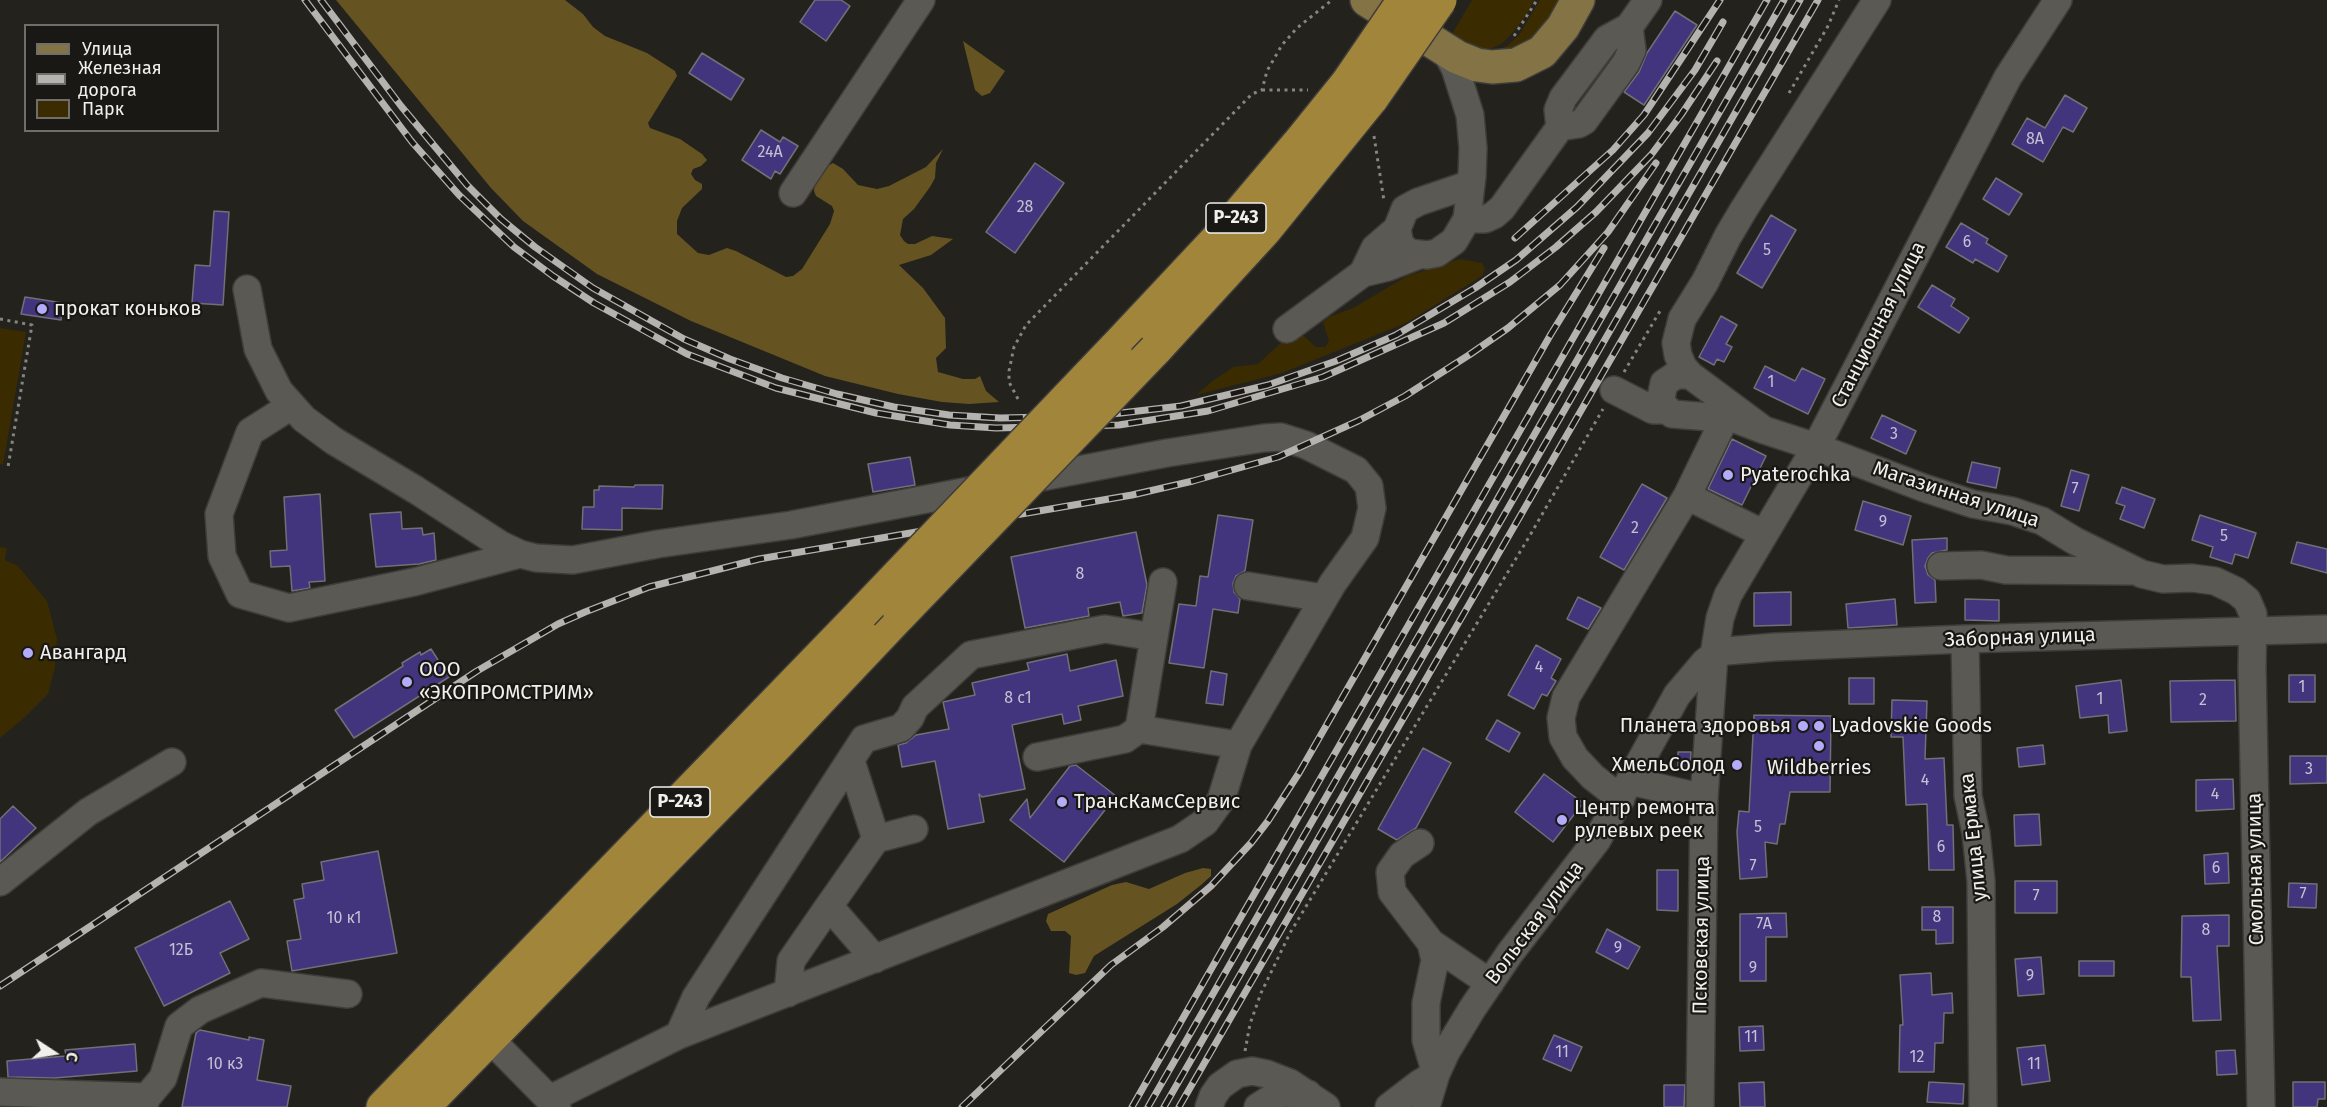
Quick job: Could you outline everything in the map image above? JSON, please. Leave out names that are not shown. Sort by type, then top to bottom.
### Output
[{"type":"highway","name":"Р-243","points":[[423,1107],[777,745],[1155,350],[1265,230],[1360,90],[1404,0]]},
{"type":"highway","name":"Р-243","points":[[383,1107],[862,613],[1221,235],[1298,144],[1360,90],[1440,0]]},
{"type":"main road","points":[[1367,0],[1457,57],[1477,65],[1502,67],[1516,64],[1542,52],[1552,42],[1578,0]]},
{"type":"street","points":[[793,193],[921,0]]},
{"type":"street","points":[[1467,219],[1485,219],[1502,208],[1560,127],[1584,121],[1626,63],[1632,50],[1629,27],[1648,0]]},
{"type":"street","points":[[1690,375],[1681,361],[1676,342],[1682,319],[1706,282],[1744,209],[1877,0]]},
{"type":"street","name":"Станционная улица","points":[[1714,655],[1720,618],[1728,595],[1816,447],[2008,77],[2058,0]]},
{"type":"street","points":[[1287,329],[1363,273],[1388,267],[1419,255],[1437,253],[1446,248],[1459,235],[1467,219],[1473,148],[1470,115],[1455,68],[1445,50]]},
{"type":"street","points":[[1419,255],[1410,253],[1400,245],[1397,229],[1401,215],[1411,205],[1462,188],[1468,184],[1472,176]]},
{"type":"street","points":[[1363,273],[1375,248],[1397,229]]},
{"type":"street","points":[[247,289],[258,349],[271,378],[291,406],[315,429],[416,489],[501,545],[520,554],[552,560],[573,560],[658,544],[791,525],[1213,445],[1281,437],[1306,445],[1356,470],[1369,486],[1372,508],[1365,538],[1324,598],[1238,745],[1221,800],[1205,822],[1180,838],[679,1035],[554,1103],[490,1039]]},
{"type":"street","points":[[1667,410],[1661,398],[1664,383],[1676,375],[1690,375]]},
{"type":"street","name":"Магазинная улица","points":[[1690,375],[1764,430]]},
{"type":"street","name":"Магазинная улица","points":[[1614,390],[1653,410],[1667,410],[1682,416],[1725,418],[1746,423],[1924,488],[1973,504],[2012,511],[2042,521],[2075,541],[2134,571],[2163,579],[2192,578],[2215,581],[2236,591],[2247,600],[2253,614],[2253,631]]},
{"type":"street","points":[[291,406],[250,432],[219,514],[222,556],[240,594],[289,608],[414,582],[520,554]]},
{"type":"street","points":[[1704,798],[1625,790],[1593,777],[1575,758],[1563,737],[1561,718],[1566,697],[1686,496],[1725,418]]},
{"type":"street","points":[[1686,496],[1764,534]]},
{"type":"street","points":[[1941,566],[1981,565],[2006,570],[2052,569],[2083,572],[2134,571]]},
{"type":"street","points":[[1139,729],[1163,582]]},
{"type":"street","points":[[1248,586],[1324,598]]},
{"type":"street","points":[[679,1035],[696,997],[864,740],[901,728],[910,718],[915,707],[971,655],[1105,629],[1154,637]]},
{"type":"street","name":"Заборная улица","points":[[1714,655],[1748,648],[1965,639],[2327,629]]},
{"type":"street","name":"Смольная улица","points":[[2253,631],[2261,1107]]},
{"type":"street","name":"улица Ермака","points":[[1965,639],[1968,796],[1976,833],[1981,881],[1983,1107]]},
{"type":"street","name":"Вольская улица","points":[[1426,1107],[1436,1074],[1446,1052],[1490,983],[1597,840],[1677,695],[1697,670],[1714,655]]},
{"type":"street","name":"Псковская улица","points":[[1700,1107],[1704,798],[1714,655]]},
{"type":"street","points":[[1037,757],[1125,739],[1139,729],[1238,745]]},
{"type":"street","points":[[850,761],[876,840]]},
{"type":"street","points":[[0,882],[88,812],[172,762]]},
{"type":"street","points":[[788,993],[791,961],[876,840],[914,829]]},
{"type":"street","points":[[1420,843],[1402,855],[1390,872],[1392,892],[1431,943],[1490,983]]},
{"type":"street","points":[[829,906],[875,958]]},
{"type":"street","points":[[1389,1107],[1436,1074],[1426,1040],[1426,1003],[1435,960],[1431,943]]},
{"type":"street","points":[[0,1092],[145,1102],[163,1078],[179,1026],[200,1010],[261,983],[348,994]]},
{"type":"street","points":[[1209,1107],[1220,1086],[1243,1072],[1267,1074],[1290,1083],[1317,1100]]},
{"type":"street","points":[[1258,1107],[1280,1093],[1317,1100]]},
{"type":"path","points":[[1262,90],[1267,71],[1282,45],[1297,28],[1332,0]]},
{"type":"path","points":[[1510,40],[1522,26],[1537,0]]},
{"type":"path","points":[[1018,399],[1009,382],[1009,371],[1014,347],[1026,325],[1252,94],[1262,90],[1317,89]]},
{"type":"path","points":[[1374,131],[1383,200]]},
{"type":"path","points":[[0,319],[32,325],[8,467]]},
{"type":"path","points":[[1243,1072],[1250,1024],[1261,993],[1290,933],[1529,537],[1614,390]]},
{"type":"green space","points":[[1472,0],[1534,0],[1526,16],[1509,37],[1501,44],[1477,55],[1445,46]]},
{"type":"green space","points":[[1540,0],[1561,0],[1539,33],[1526,45],[1485,58],[1508,45],[1519,35]]},
{"type":"green space","points":[[1460,259],[1482,263],[1485,269],[1482,276],[1406,323],[1282,373],[1196,395],[1233,367],[1258,364],[1287,337],[1296,334],[1304,336],[1316,347],[1325,347],[1329,341],[1323,322],[1329,317],[1355,307],[1407,276]]},
{"type":"green space","points":[[0,328],[26,332],[3,465],[0,464]]},
{"type":"green space","name":"Авангард","points":[[0,547],[7,548],[5,560],[18,566],[47,601],[57,639],[55,667],[48,694],[0,738]]},
{"type":"shaded area","points":[[336,0],[565,0],[605,36],[647,53],[675,71],[677,76],[648,123],[650,128],[680,139],[707,160],[701,166],[693,169],[691,174],[702,184],[702,189],[682,208],[677,221],[677,234],[698,253],[709,255],[727,248],[786,277],[793,276],[802,269],[830,224],[834,211],[832,206],[816,196],[814,191],[815,183],[826,167],[833,163],[843,169],[858,185],[877,189],[889,186],[926,167],[943,149],[936,163],[935,178],[914,209],[903,219],[900,235],[908,244],[915,244],[932,236],[953,239],[931,255],[899,265],[923,288],[945,318],[946,348],[936,358],[938,372],[963,379],[975,379],[980,376],[986,391],[999,402],[969,404],[942,402],[825,376],[691,321],[597,274],[523,221],[491,188]]},
{"type":"shaded area","points":[[963,41],[1005,71],[990,93],[982,96],[975,90]]},
{"type":"shaded area","points":[[1203,868],[1211,869],[1211,876],[1177,904],[1094,956],[1085,973],[1076,975],[1069,973],[1071,936],[1065,931],[1051,931],[1046,921],[1048,914],[1112,885],[1126,882],[1149,889],[1185,873]]},
{"type":"building","points":[[815,0],[841,0],[850,6],[826,41],[800,22]]},
{"type":"building","points":[[1675,11],[1697,25],[1644,105],[1624,92],[1639,72],[1647,53]]},
{"type":"building","points":[[702,53],[744,79],[731,100],[689,73]]},
{"type":"building","points":[[2065,95],[2087,108],[2073,132],[2063,127],[2043,162],[2012,144],[2027,118],[2045,128]]},
{"type":"building","points":[[761,130],[780,142],[783,137],[798,146],[780,174],[775,171],[771,179],[742,160]]},
{"type":"building","points":[[1035,163],[1064,183],[1015,253],[986,232]]},
{"type":"building","points":[[1996,178],[2022,194],[2009,215],[1983,199]]},
{"type":"building","points":[[214,211],[229,212],[223,305],[192,303],[195,265],[210,266]]},
{"type":"building","points":[[1771,215],[1796,230],[1762,288],[1737,273]]},
{"type":"building","points":[[1961,223],[1988,239],[1986,243],[2007,256],[1998,272],[1975,259],[1973,263],[1946,247]]},
{"type":"building","points":[[1932,285],[1955,299],[1951,306],[1969,318],[1959,333],[1918,307]]},
{"type":"building","name":"прокат коньков","points":[[25,297],[63,303],[61,320],[21,314]]},
{"type":"building","points":[[1721,316],[1737,325],[1726,344],[1732,347],[1724,362],[1717,359],[1714,365],[1699,357]]},
{"type":"building","points":[[1765,366],[1795,381],[1802,368],[1825,379],[1808,414],[1754,388]]},
{"type":"building","points":[[1882,415],[1916,431],[1906,454],[1871,438]]},
{"type":"building","name":"Pyaterochka","points":[[1732,439],[1766,456],[1742,505],[1708,489]]},
{"type":"building","points":[[910,457],[915,485],[873,492],[868,464]]},
{"type":"building","points":[[1972,462],[2000,468],[1996,488],[1967,482]]},
{"type":"building","points":[[2071,470],[2089,475],[2079,511],[2061,506]]},
{"type":"building","points":[[1642,484],[1667,498],[1624,570],[1600,557]]},
{"type":"building","points":[[635,485],[663,485],[662,509],[622,508],[622,530],[582,529],[583,507],[594,507],[594,490],[599,490],[599,486],[634,487]]},
{"type":"building","points":[[2122,487],[2155,499],[2144,528],[2120,519],[2125,506],[2116,503]]},
{"type":"building","points":[[320,494],[325,581],[309,582],[310,588],[292,591],[290,566],[271,567],[270,551],[287,550],[284,497]]},
{"type":"building","points":[[1863,501],[1911,516],[1903,545],[1855,530]]},
{"type":"building","points":[[401,512],[402,529],[422,528],[423,535],[434,533],[436,560],[419,564],[376,567],[370,514]]},
{"type":"building","points":[[1218,515],[1253,520],[1245,571],[1236,576],[1233,583],[1234,592],[1240,599],[1238,613],[1213,609],[1204,668],[1169,663],[1179,604],[1196,606],[1200,576],[1208,577]]},
{"type":"building","points":[[2200,515],[2256,533],[2248,558],[2235,554],[2232,564],[2210,557],[2213,547],[2192,540]]},
{"type":"building","points":[[1136,532],[1147,585],[1142,613],[1123,616],[1120,602],[1088,608],[1089,616],[1025,628],[1011,557]]},
{"type":"building","points":[[1947,538],[1947,550],[1932,553],[1925,566],[1928,575],[1935,580],[1936,602],[1915,603],[1912,540]]},
{"type":"building","points":[[2297,542],[2327,549],[2327,573],[2291,563]]},
{"type":"building","points":[[1791,592],[1791,625],[1754,626],[1754,593]]},
{"type":"building","points":[[1578,597],[1601,608],[1588,629],[1567,619]]},
{"type":"building","points":[[1895,599],[1897,625],[1848,628],[1846,604]]},
{"type":"building","points":[[1965,599],[1999,600],[1999,621],[1965,620]]},
{"type":"building","points":[[1536,645],[1561,659],[1551,678],[1556,681],[1547,696],[1542,694],[1534,709],[1508,695]]},
{"type":"building","points":[[431,649],[449,677],[354,738],[335,710],[403,666],[402,663],[420,652],[421,655]]},
{"type":"building","points":[[1067,654],[1070,671],[1116,660],[1123,696],[1078,706],[1081,720],[1064,724],[1062,714],[1012,725],[1025,789],[982,797],[979,794],[984,822],[948,829],[935,761],[902,767],[898,745],[906,743],[916,735],[949,729],[943,702],[975,695],[972,683],[1029,670],[1027,663]]},
{"type":"building","points":[[1211,671],[1227,674],[1223,705],[1206,703]]},
{"type":"building","points":[[2289,675],[2315,675],[2315,702],[2289,702]]},
{"type":"building","points":[[1849,678],[1874,678],[1874,704],[1849,704]]},
{"type":"building","points":[[2121,680],[2127,731],[2109,733],[2108,715],[2080,718],[2076,686]]},
{"type":"building","points":[[2235,680],[2236,721],[2171,722],[2170,681]]},
{"type":"building","points":[[1892,700],[1927,701],[1925,759],[1944,758],[1947,825],[1953,825],[1954,870],[1929,870],[1927,804],[1906,805],[1903,737],[1891,737]]},
{"type":"building","points":[[1754,715],[1831,716],[1830,792],[1790,792],[1785,824],[1780,824],[1777,844],[1765,842],[1767,877],[1740,879],[1737,832],[1739,811],[1749,812]]},
{"type":"building","points":[[1497,720],[1520,733],[1509,752],[1486,739]]},
{"type":"building","points":[[2043,745],[2045,764],[2019,767],[2017,748]]},
{"type":"building","points":[[1423,748],[1451,763],[1416,828],[1397,840],[1378,829]]},
{"type":"building","points":[[1678,752],[1691,752],[1690,769],[1678,769]]},
{"type":"building","points":[[2290,756],[2327,756],[2327,783],[2290,784]]},
{"type":"building","points":[[1076,765],[1116,796],[1064,862],[1010,820],[1027,799],[1030,818],[1070,766]]},
{"type":"building","points":[[1544,774],[1583,803],[1553,842],[1515,812]]},
{"type":"building","points":[[2233,779],[2234,809],[2196,811],[2196,780]]},
{"type":"building","points":[[13,806],[36,828],[0,862],[0,819]]},
{"type":"building","points":[[2039,814],[2041,845],[2015,846],[2014,815]]},
{"type":"building","points":[[378,851],[397,953],[292,971],[287,941],[301,939],[294,900],[304,898],[302,884],[324,880],[321,862]]},
{"type":"building","points":[[2228,853],[2229,883],[2205,884],[2204,855]]},
{"type":"building","points":[[1657,870],[1678,870],[1678,911],[1657,910]]},
{"type":"building","points":[[2015,881],[2057,881],[2057,913],[2015,913]]},
{"type":"building","points":[[2289,883],[2317,884],[2316,908],[2288,907]]},
{"type":"building","points":[[230,901],[249,939],[220,953],[230,973],[164,1006],[135,948]]},
{"type":"building","points":[[1922,907],[1953,907],[1953,943],[1936,944],[1936,930],[1922,930]]},
{"type":"building","points":[[1786,913],[1787,937],[1766,937],[1766,981],[1740,981],[1740,914]]},
{"type":"building","points":[[2229,915],[2229,946],[2217,946],[2221,1020],[2193,1021],[2191,977],[2181,977],[2182,916]]},
{"type":"building","points":[[1607,929],[1640,947],[1628,969],[1596,952]]},
{"type":"building","points":[[2041,957],[2044,994],[2018,996],[2015,959]]},
{"type":"building","points":[[2079,961],[2114,961],[2114,976],[2079,976]]},
{"type":"building","points":[[1931,973],[1932,995],[1952,993],[1953,1013],[1944,1013],[1943,1043],[1935,1043],[1934,1072],[1899,1072],[1900,1025],[1903,1025],[1900,975]]},
{"type":"building","points":[[1763,1026],[1764,1050],[1740,1051],[1739,1027]]},
{"type":"building","points":[[200,1030],[249,1040],[249,1037],[264,1040],[257,1080],[291,1086],[287,1107],[182,1107],[196,1033]]},
{"type":"building","points":[[1554,1035],[1582,1047],[1571,1071],[1543,1059]]},
{"type":"building","points":[[135,1044],[137,1071],[55,1078],[8,1077],[7,1061],[66,1056],[65,1050]]},
{"type":"building","points":[[2045,1045],[2050,1081],[2022,1085],[2017,1048]]},
{"type":"building","points":[[2235,1050],[2237,1074],[2217,1075],[2216,1051]]},
{"type":"building","points":[[1764,1082],[1765,1107],[1740,1107],[1739,1083]]},
{"type":"building","points":[[1929,1082],[1964,1084],[1963,1104],[1927,1102]]},
{"type":"building","points":[[2293,1082],[2325,1082],[2325,1099],[2318,1099],[2317,1107],[2293,1107]]},
{"type":"building","points":[[1664,1085],[1685,1085],[1684,1107],[1664,1107]]},
{"type":"railway","points":[[305,0],[412,142],[459,195],[514,247],[594,303],[687,354],[776,388],[876,413],[950,425],[996,428],[1119,425],[1208,411],[1323,377],[1444,323],[1510,282],[1556,247],[1596,212],[1651,155],[1717,61]]},
{"type":"railway","points":[[321,0],[401,106],[467,185],[501,219],[535,247],[593,288],[684,339],[782,378],[894,407],[949,415],[1000,418],[1095,416],[1181,406],[1268,385],[1336,361],[1396,335],[1475,288],[1516,260],[1577,207],[1648,133],[1695,70],[1723,22]]},
{"type":"railway","points":[[1515,238],[1613,150],[1644,115],[1720,0]]},
{"type":"railway","points":[[1132,1107],[1767,0]]},
{"type":"railway","points":[[1148,1107],[1784,0]]},
{"type":"railway","points":[[1164,1107],[1800,0]]},
{"type":"railway","points":[[1179,1107],[1818,0]]},
{"type":"railway","points":[[0,986],[477,671],[558,624],[585,612],[649,587],[759,559],[1132,495],[1193,481],[1278,457],[1358,421],[1405,396],[1469,355],[1508,328],[1560,285],[1608,232],[1656,163]]},
{"type":"railway","points":[[962,1107],[1111,965],[1163,927],[1211,886],[1268,821],[1299,773],[1551,334],[1604,248]]},
{"type":"place","name":"прокат коньков","points":[[42,309]]},
{"type":"place","name":"Pyaterochka","points":[[1728,475]]},
{"type":"place","name":"Авангард","points":[[28,653]]},
{"type":"place","name":"ООО «ЭКОПРОМСТРИМ»","points":[[407,682]]},
{"type":"place","name":"Планета здоровья","points":[[1803,726]]},
{"type":"place","name":"Lyadovskie Goods","points":[[1819,726]]},
{"type":"place","name":"Wildberries","points":[[1819,746]]},
{"type":"place","name":"ХмельСолод","points":[[1737,765]]},
{"type":"place","name":"ТрансКамсСервис","points":[[1062,802]]},
{"type":"place","name":"Центр ремонта рулевых реек","points":[[1562,820]]}]
